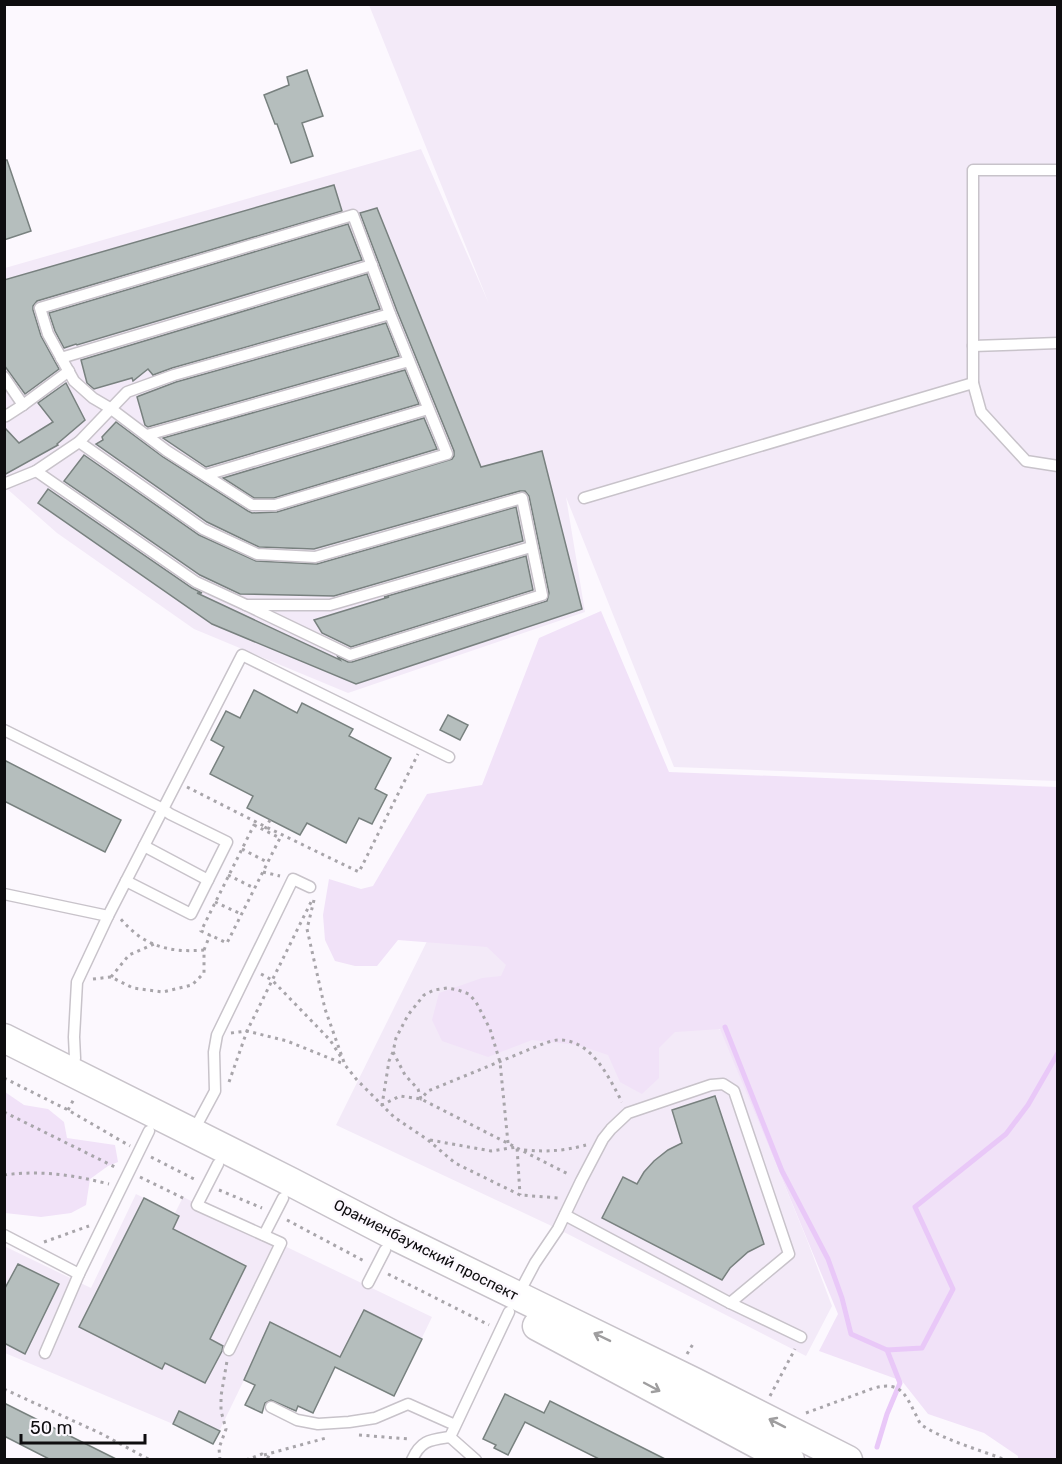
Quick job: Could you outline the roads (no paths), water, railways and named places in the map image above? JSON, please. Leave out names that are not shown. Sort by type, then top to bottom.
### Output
[{"type":"main road","name":"Ораниенбаумский проспект","points":[[4,1038],[149,1131],[218,1164],[287,1190]]},
{"type":"main road","name":"Ораниенбаумский проспект","points":[[4,1059],[67,1080],[193,1132],[287,1190],[389,1243],[513,1304],[694,1382],[834,1456]]},
{"type":"main road","name":"Ораниенбаумский проспект","points":[[513,1304],[783,1457]]},
{"type":"lane","points":[[1058,170],[974,170],[973,346],[974,383],[981,412],[1026,460],[1058,466]]},
{"type":"lane","points":[[353,215],[372,265],[447,454],[275,504],[252,505],[167,451],[93,398],[74,381],[48,334],[40,308],[353,215]]},
{"type":"lane","points":[[61,358],[372,265]]},
{"type":"lane","points":[[4,484],[36,471],[79,442],[127,392],[174,375],[390,314]]},
{"type":"lane","points":[[973,346],[1058,343]]},
{"type":"lane","points":[[147,435],[409,361]]},
{"type":"lane","points":[[4,414],[6,416],[23,405],[69,371]]},
{"type":"lane","points":[[4,377],[23,405]]},
{"type":"lane","points":[[584,498],[974,383]]},
{"type":"lane","points":[[206,475],[428,409]]},
{"type":"lane","points":[[36,471],[196,582],[350,655],[542,595],[522,498],[315,557],[257,554],[203,529],[79,442]]},
{"type":"lane","points":[[246,605],[330,605],[531,547]]},
{"type":"lane","points":[[67,1080],[75,1058],[77,981],[242,655],[449,757]]},
{"type":"lane","points":[[4,730],[227,842],[190,914],[126,881]]},
{"type":"lane","points":[[144,846],[208,880]]},
{"type":"lane","points":[[193,1132],[215,1090],[214,1052],[217,1035],[293,879],[310,887]]},
{"type":"lane","points":[[4,894],[111,910]]},
{"type":"lane","points":[[450,1437],[513,1304],[535,1263],[558,1229],[610,1129],[628,1113],[711,1085],[723,1084],[735,1091],[789,1254],[730,1303]]},
{"type":"lane","points":[[45,1353],[116,1185],[128,1173],[149,1131]]},
{"type":"lane","points":[[218,1164],[197,1205],[281,1243],[229,1350]]},
{"type":"lane","points":[[264,1235],[287,1190]]},
{"type":"lane","points":[[565,1215],[730,1303],[801,1337]]},
{"type":"lane","points":[[5,1237],[79,1274]]},
{"type":"lane","points":[[368,1283],[389,1243]]},
{"type":"lane","points":[[271,1407],[297,1420],[318,1424],[375,1418],[408,1404],[455,1425]]},
{"type":"lane","points":[[412,1460],[416,1451],[428,1440],[450,1437],[476,1460]]},
{"type":"waterway","points":[[725,1027],[782,1171],[828,1259],[842,1298],[851,1334],[887,1350],[922,1348],[953,1289],[915,1207],[1006,1134],[1028,1105],[1058,1053]]},
{"type":"waterway","points":[[877,1447],[900,1383],[887,1350]]}]
